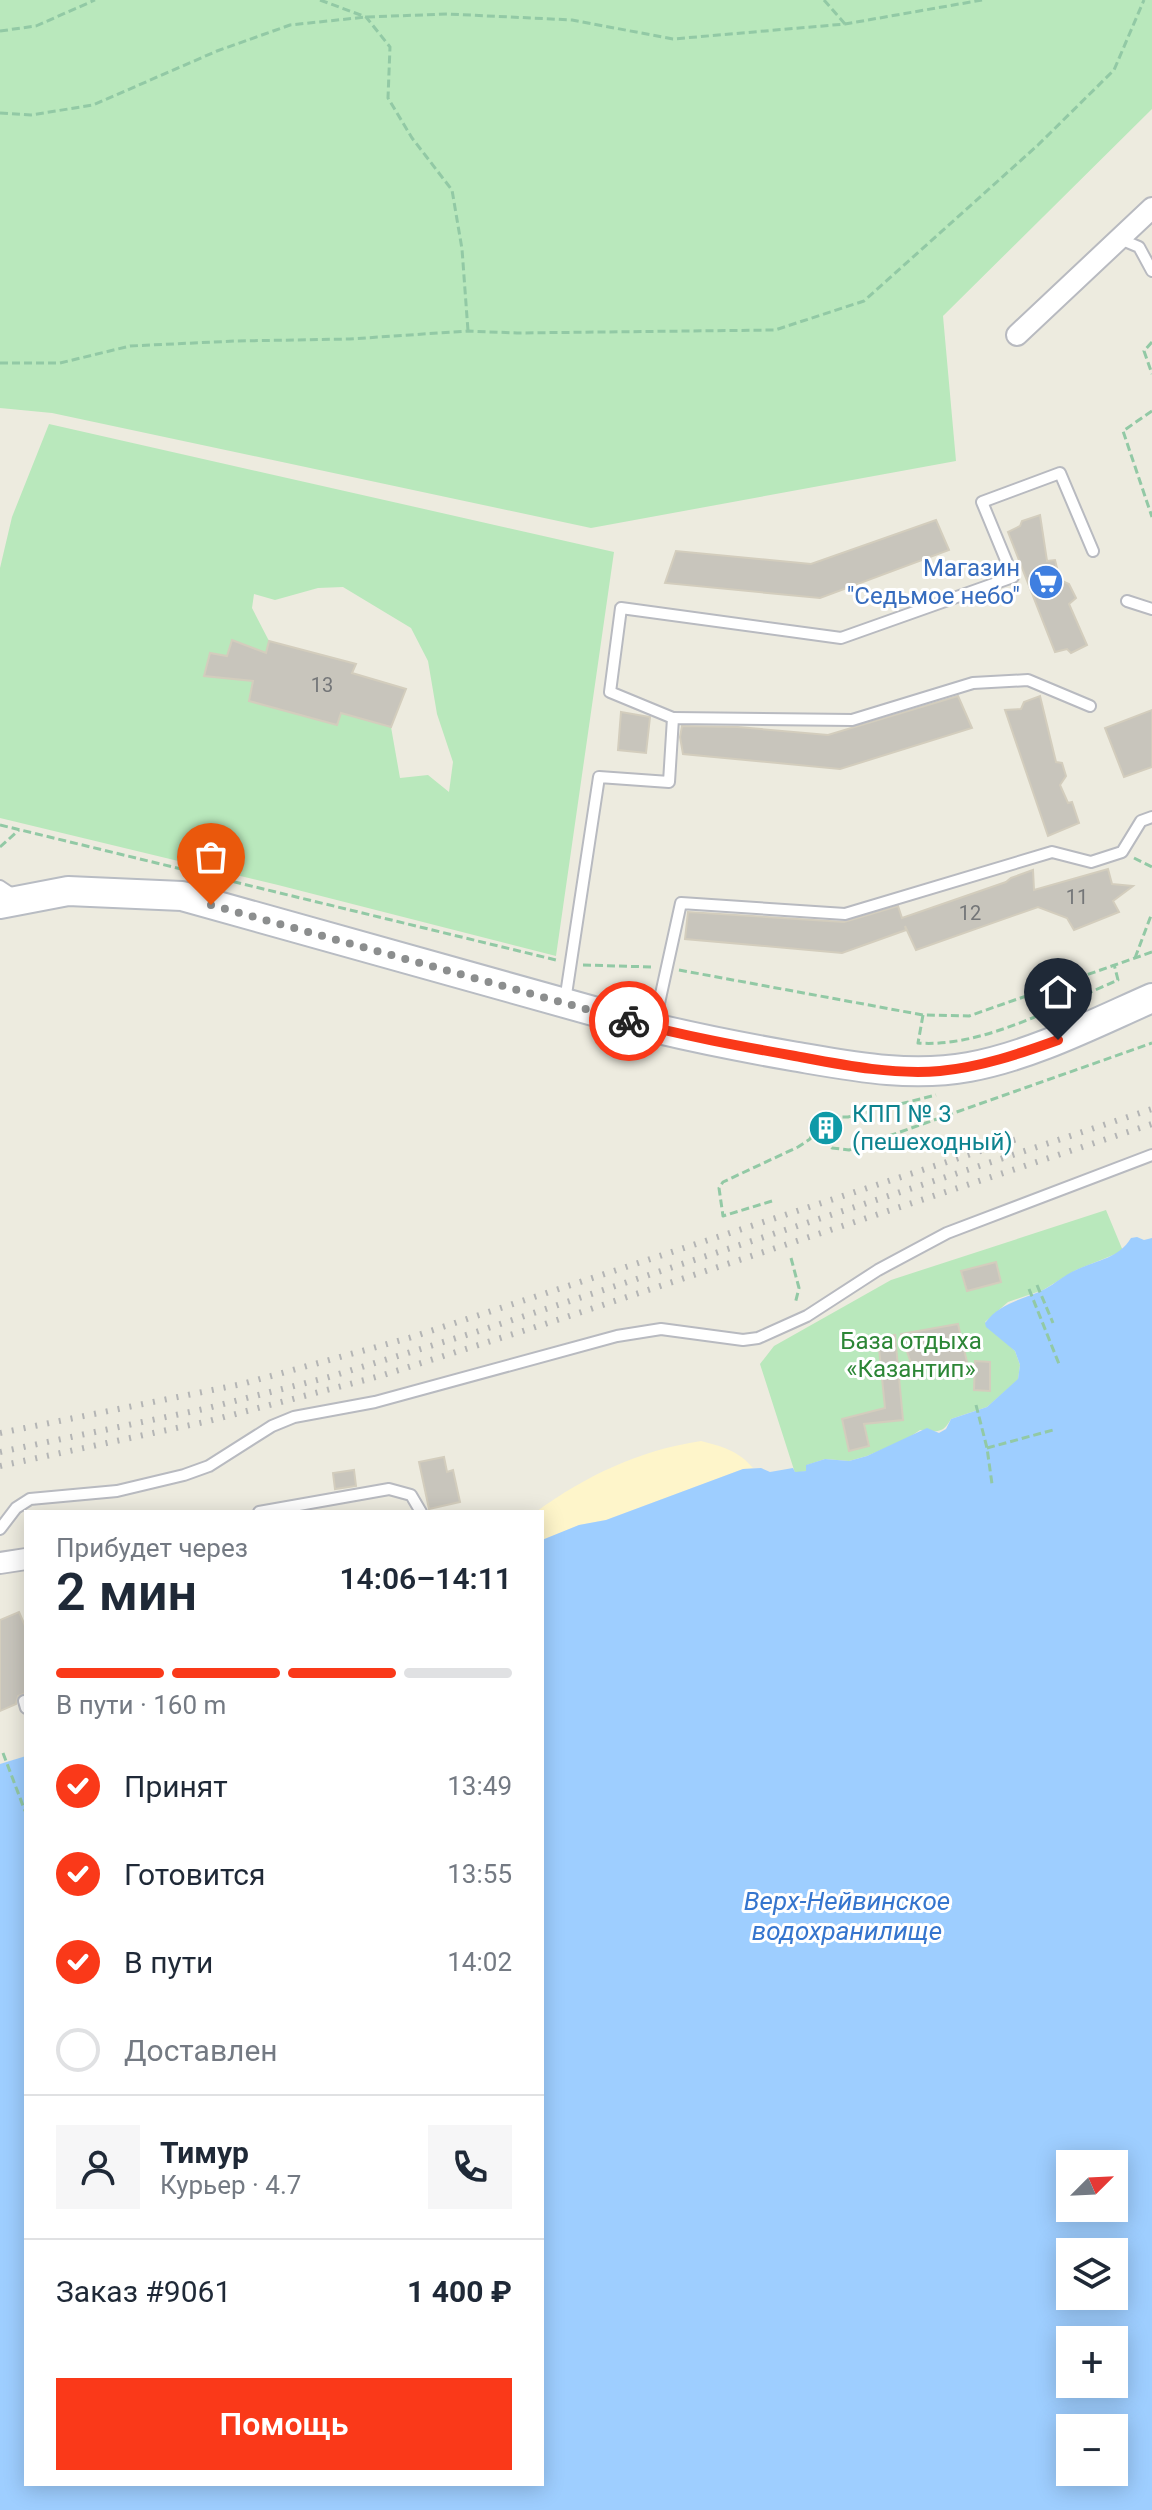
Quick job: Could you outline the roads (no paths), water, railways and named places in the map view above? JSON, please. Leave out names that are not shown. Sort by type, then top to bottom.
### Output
[{"type":"street","points":[[1017,335],[1152,208]]},
{"type":"street","points":[[7,897],[68,891],[182,896],[654,1028],[705,1040],[876,1069],[939,1071],[998,1060],[1152,998]]},
{"type":"street","points":[[0,1563],[24,1559]]},
{"type":"lane","points":[[1120,239],[1139,247],[1152,271]]},
{"type":"lane","points":[[1090,706],[1028,680],[973,683],[852,720],[673,718],[610,692],[621,608],[841,638],[1013,577],[982,502],[1060,473],[1093,551]]},
{"type":"lane","points":[[1127,601],[1152,609]]},
{"type":"lane","points":[[565,1003],[599,777],[669,782],[673,718]]},
{"type":"lane","points":[[654,1028],[681,903],[845,914],[1052,852],[1091,862],[1122,852],[1141,821],[1152,817]]},
{"type":"lane","points":[[0,1529],[16,1508],[30,1499],[117,1491],[184,1475],[209,1466],[272,1426],[294,1417],[375,1402],[629,1333],[661,1329],[750,1339],[791,1323],[878,1270],[947,1233],[1152,1155]]},
{"type":"lane","points":[[270,1510],[389,1489],[411,1495],[420,1510]]},
{"type":"water","name":"Верх-Нейвинское водохранилище","points":[[1131,1238],[1152,1238],[1152,2510],[0,2510],[0,1764],[24,1757],[24,2486],[544,2486],[544,1539],[579,1525],[606,1520],[743,1469],[761,1468],[770,1472],[793,1468],[795,1472],[806,1471],[806,1465],[825,1459],[849,1461],[867,1456],[927,1428],[939,1433],[946,1429],[951,1419],[987,1407],[1018,1379],[1020,1365],[1015,1351],[986,1327],[985,1323],[991,1316],[1005,1306],[1120,1250]]},
{"type":"railway","points":[[0,1452],[204,1409],[329,1377],[476,1332],[1152,1109]]},
{"type":"railway","points":[[0,1466],[209,1421],[380,1376],[1152,1124]]},
{"type":"railway","points":[[0,1433],[242,1384],[409,1338],[1017,1139]]},
{"type":"place","name":"Магазин \"Седьмое небо\"","points":[[1046,582]]},
{"type":"place","name":"КПП № 3 (пешеходный)","points":[[826,1128]]},
{"type":"park label","name":"База отдыха «Казантип»","points":[[911,1355]]}]
